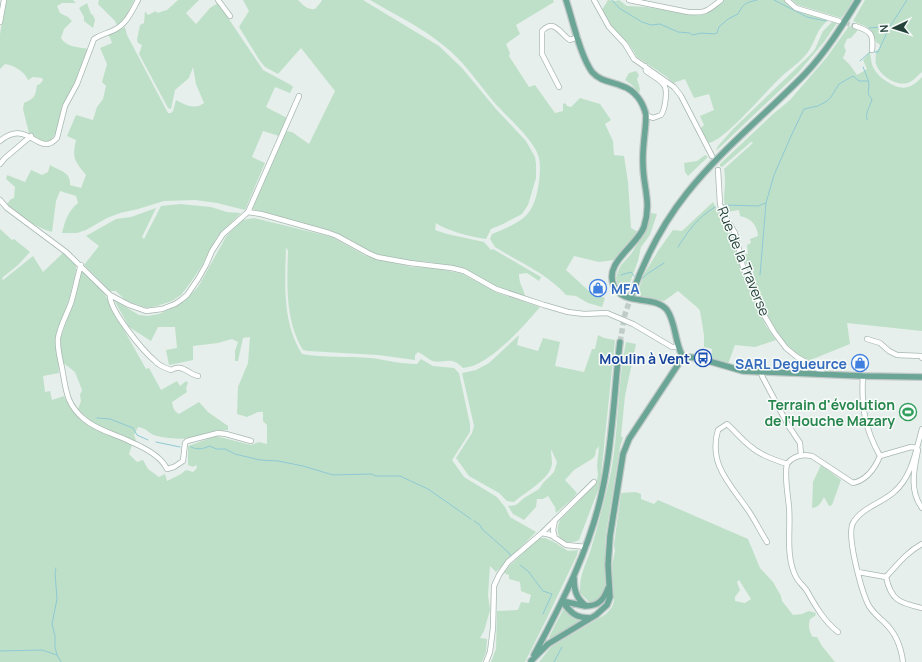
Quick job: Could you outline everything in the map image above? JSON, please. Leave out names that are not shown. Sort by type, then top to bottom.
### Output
[{"type":"main road","points":[[566,0],[585,58],[597,77],[602,81],[623,86],[630,90],[640,99],[646,115],[643,165],[648,196],[646,219],[643,230],[614,266],[612,276],[613,284],[620,294],[626,297],[656,303],[666,309],[672,321],[678,347],[687,357],[698,358],[743,371],[922,377]]},
{"type":"main road","points":[[632,294],[643,266],[653,247],[674,210],[687,193],[724,152],[810,68],[836,36],[858,0]]},
{"type":"main road","points":[[531,662],[574,577],[586,547],[604,481],[620,342]]},
{"type":"main road","points":[[531,662],[548,644],[592,618],[607,606],[610,597],[608,565],[610,536],[620,470],[626,445],[681,360],[679,356],[682,353]]},
{"type":"main road","points":[[681,360],[685,361],[687,357]]},
{"type":"main road","points":[[574,577],[577,596],[586,606]]},
{"type":"main road","points":[[562,601],[586,606],[594,606],[605,596],[609,582]]},
{"type":"main road","points":[[562,601],[574,615],[592,618]]},
{"type":"street","points":[[0,22],[4,0]]},
{"type":"street","points":[[0,141],[8,135],[18,133],[31,136],[37,142],[44,144],[51,142],[56,138],[65,106],[77,84],[94,39],[113,31],[126,22],[138,0]]},
{"type":"street","points":[[218,0],[230,16]]},
{"type":"street","points":[[594,0],[609,27],[625,44],[634,59],[674,87],[681,96],[712,156]]},
{"type":"street","points":[[629,0],[697,13],[709,10],[721,0]]},
{"type":"street","points":[[787,0],[796,8],[839,21]]},
{"type":"street","points":[[560,87],[542,54],[542,31],[554,26],[570,40],[578,36]]},
{"type":"street","points":[[855,26],[870,33],[873,40],[872,50]]},
{"type":"street","points":[[645,66],[646,71],[665,87],[665,103],[664,110],[661,115],[653,118],[646,115]]},
{"type":"street","points":[[0,200],[7,208],[66,252],[110,295],[129,305],[146,310],[162,309],[181,300],[198,279],[212,251],[223,234],[248,212],[299,96]]},
{"type":"street","points":[[0,164],[31,136]]},
{"type":"street","name":"Rue de la Traverse","points":[[718,170],[720,204],[722,211],[736,233],[743,267],[764,315],[786,348],[797,357],[818,369],[823,374]]},
{"type":"street","points":[[248,212],[261,214],[329,233],[377,257],[452,268],[464,272],[496,289],[544,305],[584,314],[606,313],[633,324],[672,347],[678,347]]},
{"type":"street","points":[[81,265],[71,303],[58,337],[58,353],[65,391],[74,409],[85,420],[106,432],[134,443],[158,458],[167,469],[174,467],[183,461],[185,443],[187,441],[218,433],[250,441]]},
{"type":"street","points":[[110,295],[115,308],[131,334],[155,362],[171,370],[174,368],[185,369],[192,375],[198,376]]},
{"type":"street","points":[[866,339],[880,343],[889,351],[897,355],[915,355],[921,356],[922,358]]},
{"type":"street","points":[[761,372],[785,420],[800,443],[802,448],[801,455]]},
{"type":"street","points":[[838,632],[828,624],[795,575],[790,552],[786,467],[787,464],[796,456],[807,455],[817,458],[853,483],[858,482],[867,476],[876,466],[880,456],[864,417],[862,405],[863,376]]},
{"type":"street","points":[[766,542],[753,517],[730,488],[720,469],[716,455],[716,438],[718,430],[723,425],[727,424],[736,431],[750,447],[787,464]]},
{"type":"street","points":[[902,662],[900,646],[895,635],[869,606],[858,572],[851,538],[852,527],[859,516],[887,498],[902,485],[909,472],[922,429]]},
{"type":"street","points":[[880,456],[911,447],[917,448]]},
{"type":"street","points":[[917,448],[914,487],[918,502],[922,508]]},
{"type":"street","points":[[486,662],[490,652],[493,628],[494,586],[499,575],[508,562],[542,533],[594,482]]},
{"type":"street","points":[[555,520],[553,530],[555,538]]},
{"type":"street","points":[[542,533],[551,535],[566,545],[586,547]]},
{"type":"street","points":[[886,577],[911,550],[922,544]]},
{"type":"street","points":[[858,572],[886,577]]},
{"type":"street","points":[[886,577],[889,589],[894,597],[900,601],[922,608]]},
{"type":"green space","points":[[6,0],[73,0],[76,3],[62,3],[57,6],[60,13],[72,21],[64,29],[61,38],[69,45],[88,49],[76,81],[62,107],[56,133],[50,141],[45,142],[39,140],[29,133],[23,109],[24,103],[34,97],[37,85],[43,80],[42,78],[33,77],[28,80],[22,72],[15,67],[5,64],[0,69],[0,34]]},
{"type":"green space","points":[[99,0],[134,0],[125,17],[117,25],[115,21],[98,4]]},
{"type":"green space","points":[[178,0],[199,0],[186,13],[196,24],[210,8],[218,3],[263,70],[293,87],[290,93],[275,87],[266,107],[287,118],[279,136],[263,131],[252,157],[265,163],[245,210],[217,203],[195,200],[164,201],[120,213],[77,233],[62,233],[67,216],[78,203],[76,196],[60,191],[56,201],[52,232],[34,224],[6,205],[11,199],[14,198],[15,187],[6,179],[7,175],[25,182],[31,170],[42,175],[48,172],[50,165],[69,177],[70,185],[81,188],[86,175],[75,159],[74,151],[76,140],[67,136],[76,115],[93,120],[97,107],[103,99],[106,86],[102,82],[107,64],[100,48],[112,43],[109,35],[125,27],[127,35],[168,113],[173,111],[176,100],[186,105],[194,106],[204,103],[196,84],[193,67],[189,78],[175,90],[171,109],[168,108],[139,54],[142,45],[138,43],[137,40],[140,25],[144,23],[145,11],[148,15],[156,11],[157,13],[167,10]]},
{"type":"green space","points":[[243,0],[298,0],[305,7],[315,9],[322,0],[363,0],[439,46],[462,68],[496,109],[526,141],[535,157],[536,178],[528,205],[522,214],[491,229],[486,239],[453,231],[436,223],[435,230],[484,242],[491,250],[493,249],[541,277],[539,281],[527,273],[519,274],[525,297],[495,286],[458,268],[430,262],[412,261],[375,254],[334,232],[252,209],[286,131],[292,132],[309,144],[335,91],[301,48],[278,74],[265,67],[239,27],[249,11]]},
{"type":"green space","points":[[370,0],[553,0],[554,2],[516,25],[520,34],[506,44],[510,53],[509,56],[529,87],[535,85],[555,113],[563,111],[563,104],[565,103],[567,106],[571,107],[580,98],[600,104],[611,120],[605,124],[613,141],[614,155],[624,156],[628,182],[631,228],[638,232],[614,260],[599,262],[574,256],[566,270],[590,292],[605,298],[602,307],[588,303],[576,296],[566,295],[551,281],[495,247],[490,239],[492,234],[519,221],[530,210],[534,203],[537,194],[540,168],[539,158],[535,149],[525,135],[493,101],[463,64],[450,51],[435,38]]},
{"type":"green space","points":[[608,0],[619,0],[627,6],[646,7],[701,15],[709,12],[724,0],[784,0],[799,11],[828,20],[819,31],[804,57],[779,79],[725,134],[709,143],[700,129],[704,125],[700,116],[714,110],[709,94],[694,98],[685,79],[673,83],[667,77],[637,57],[629,44],[611,27],[602,10]]},
{"type":"green space","points":[[792,0],[853,0],[841,18],[798,5]]},
{"type":"green space","points":[[865,0],[922,0],[922,72],[910,82],[900,83],[890,80],[881,73],[878,68],[876,64],[876,51],[879,49],[880,45],[876,42],[868,28],[853,21]]},
{"type":"green space","points":[[87,3],[95,20],[93,28],[84,21],[84,17],[79,8]]},
{"type":"green space","points":[[832,22],[837,23],[824,42],[798,73],[716,151],[718,146],[733,129],[812,53],[823,31]]},
{"type":"green space","points":[[849,26],[858,30],[851,38],[847,39],[844,46],[846,51],[843,58],[857,75],[867,69],[863,60],[870,52],[873,67],[882,78],[891,84],[905,88],[913,85],[922,77],[922,331],[847,323],[850,344],[808,361],[787,347],[775,330],[751,282],[755,279],[751,264],[746,264],[744,254],[748,254],[747,245],[751,243],[750,239],[758,236],[755,226],[748,219],[740,216],[739,210],[727,212],[725,208],[724,169],[753,143],[751,142],[722,167],[720,164],[790,100],[827,57]]},
{"type":"green space","points":[[636,71],[639,75],[637,79],[640,89],[639,94],[632,85],[625,80],[629,73]]},
{"type":"green space","points":[[705,155],[708,157],[688,176],[685,172],[684,163],[697,161]]},
{"type":"green space","points":[[713,202],[733,239],[740,266],[766,326],[776,340],[755,347],[735,345],[728,364],[711,358],[712,349],[704,347],[704,335],[700,311],[678,291],[664,301],[637,295],[644,274],[673,230],[682,231]]},
{"type":"green space","points":[[180,204],[211,207],[227,212],[241,213],[217,237],[203,264],[191,282],[181,295],[172,301],[147,308],[126,301],[116,291],[110,291],[84,265],[99,246],[86,236],[116,219],[131,217],[156,208],[142,237],[144,239],[161,206]]},
{"type":"green space","points":[[651,213],[657,214],[650,235],[641,247],[638,261],[627,291],[619,289],[616,278],[618,271],[647,229]]},
{"type":"green space","points":[[254,218],[332,237],[366,256],[412,267],[435,268],[463,274],[498,293],[540,307],[518,331],[493,354],[475,365],[463,368],[459,364],[451,361],[432,361],[418,352],[415,355],[415,360],[378,355],[303,350],[293,327],[288,302],[288,251],[286,247],[285,289],[288,316],[291,329],[302,354],[371,358],[411,364],[417,364],[421,359],[433,366],[454,368],[459,373],[470,424],[470,432],[452,460],[464,477],[497,497],[505,507],[510,517],[536,532],[496,572],[490,566],[488,595],[490,610],[484,631],[480,638],[487,639],[486,652],[482,662],[0,662],[0,229],[12,240],[14,239],[30,252],[18,265],[2,278],[3,280],[33,256],[43,272],[64,252],[76,263],[76,270],[70,296],[57,335],[59,373],[43,376],[45,392],[50,391],[52,400],[64,396],[71,409],[80,420],[92,428],[132,445],[129,454],[137,462],[143,460],[148,469],[159,477],[165,474],[167,481],[186,470],[193,472],[197,468],[196,465],[193,467],[188,465],[188,446],[216,436],[251,445],[259,442],[267,444],[267,425],[263,421],[263,412],[258,412],[247,417],[237,414],[238,387],[248,363],[250,337],[243,338],[238,361],[235,361],[235,351],[238,342],[232,339],[218,343],[193,346],[193,360],[169,365],[166,350],[177,348],[175,327],[158,327],[151,341],[129,327],[114,300],[139,315],[148,316],[159,314],[174,307],[185,300],[198,287],[227,235],[243,220]]},
{"type":"green space","points":[[82,271],[106,296],[146,369],[149,368],[161,390],[177,381],[180,386],[186,381],[188,383],[186,388],[187,392],[172,402],[173,408],[176,412],[179,414],[199,402],[208,412],[228,426],[228,430],[187,439],[177,439],[154,435],[138,427],[134,435],[137,443],[99,427],[78,409],[81,401],[80,395],[82,390],[75,372],[62,362],[60,352],[61,337]]},
{"type":"green space","points":[[519,335],[517,345],[538,351],[543,338],[560,342],[555,366],[584,372],[592,349],[595,349],[598,335],[615,340],[600,485],[579,540],[573,542],[564,541],[561,539],[558,526],[560,520],[596,484],[598,475],[597,466],[599,446],[596,450],[595,456],[592,459],[574,470],[565,480],[577,493],[572,499],[556,513],[555,507],[548,496],[543,499],[537,499],[536,507],[524,520],[513,514],[508,506],[516,505],[539,489],[554,472],[557,462],[551,450],[551,469],[543,480],[514,502],[507,501],[499,493],[469,476],[456,458],[472,433],[474,426],[462,373],[476,370],[489,363]]},
{"type":"green space","points":[[626,342],[636,344],[625,396],[621,436],[623,438],[620,447],[606,534],[605,590],[599,599],[589,602],[580,593],[580,582],[596,532],[611,472],[614,456],[621,374]]},
{"type":"green space","name":"Terrain d'évolution de l'Houche Mazary","points":[[916,407],[916,417],[900,418],[899,408]]},
{"type":"green space","points":[[821,465],[841,480],[832,505],[829,506],[824,497],[820,504],[812,508],[813,482]]},
{"type":"green space","points":[[636,492],[641,494],[641,499],[654,504],[658,500],[748,539],[760,568],[773,582],[781,596],[782,601],[793,615],[802,614],[809,611],[816,613],[815,616],[810,619],[809,626],[811,633],[813,637],[817,637],[822,646],[835,662],[539,662],[551,647],[606,614],[612,607],[614,601],[612,565],[615,551],[614,545],[621,493]],"holes":[[[739,580],[751,599],[745,603],[735,601],[735,597],[740,590],[737,582]]]},
{"type":"green space","points":[[539,538],[545,538],[554,542],[568,551],[578,550],[577,555],[525,662],[491,662],[496,649],[497,611],[518,610],[521,602],[529,603],[531,595],[521,591],[520,582],[509,579],[509,575],[504,573],[510,565]]},
{"type":"green space","points":[[564,608],[573,616],[585,620],[550,639],[549,637]]},
{"type":"waterway","points":[[612,0],[619,8],[642,22],[651,25],[660,24],[678,32],[690,33],[692,35],[717,33],[719,27],[728,19],[738,14],[745,4],[757,0]]},
{"type":"waterway","points":[[774,0],[807,17],[826,21]]},
{"type":"waterway","points":[[874,52],[878,52],[889,28],[907,0]]},
{"type":"waterway","points":[[869,28],[888,28]]},
{"type":"waterway","points":[[860,61],[870,52]]},
{"type":"waterway","points":[[863,67],[869,84],[868,94],[872,99],[867,112],[867,120]]},
{"type":"waterway","points":[[760,275],[766,203],[774,175],[804,109],[818,106],[827,101],[839,84],[853,76],[859,81],[868,81]]},
{"type":"waterway","points":[[724,205],[758,206],[766,203]]},
{"type":"waterway","points":[[678,247],[694,225],[715,207]]},
{"type":"waterway","points":[[642,279],[664,263]]},
{"type":"waterway","points":[[621,275],[631,272],[634,276]]},
{"type":"waterway","points":[[97,418],[110,419],[133,428],[137,435],[148,440]]},
{"type":"waterway","points":[[156,442],[180,447]]},
{"type":"waterway","points":[[191,447],[200,449],[209,446],[217,449],[225,449],[235,454],[260,460],[278,461],[303,466],[333,475],[371,474],[376,476],[400,476],[428,489],[471,519]]},
{"type":"waterway","points":[[474,521],[480,525],[482,529],[511,556]]},
{"type":"waterway","points":[[520,565],[528,571],[543,591],[552,594],[543,614]]},
{"type":"waterway","points":[[55,568],[57,599],[52,624],[57,655]]},
{"type":"waterway","points":[[554,662],[562,647]]},
{"type":"waterway","points":[[0,651],[42,650],[57,655],[61,662]]},
{"type":"tunnel","points":[[839,21],[855,26]]},
{"type":"tunnel","points":[[620,342],[625,314],[632,294]]},
{"type":"place","name":"MFA","points":[[598,288]]},
{"type":"place","name":"Moulin à Vent","points":[[703,358]]},
{"type":"place","name":"SARL Degueurce","points":[[860,363]]},
{"type":"place","name":"Terrain d'évolution de l'Houche Mazary","points":[[908,412]]}]
